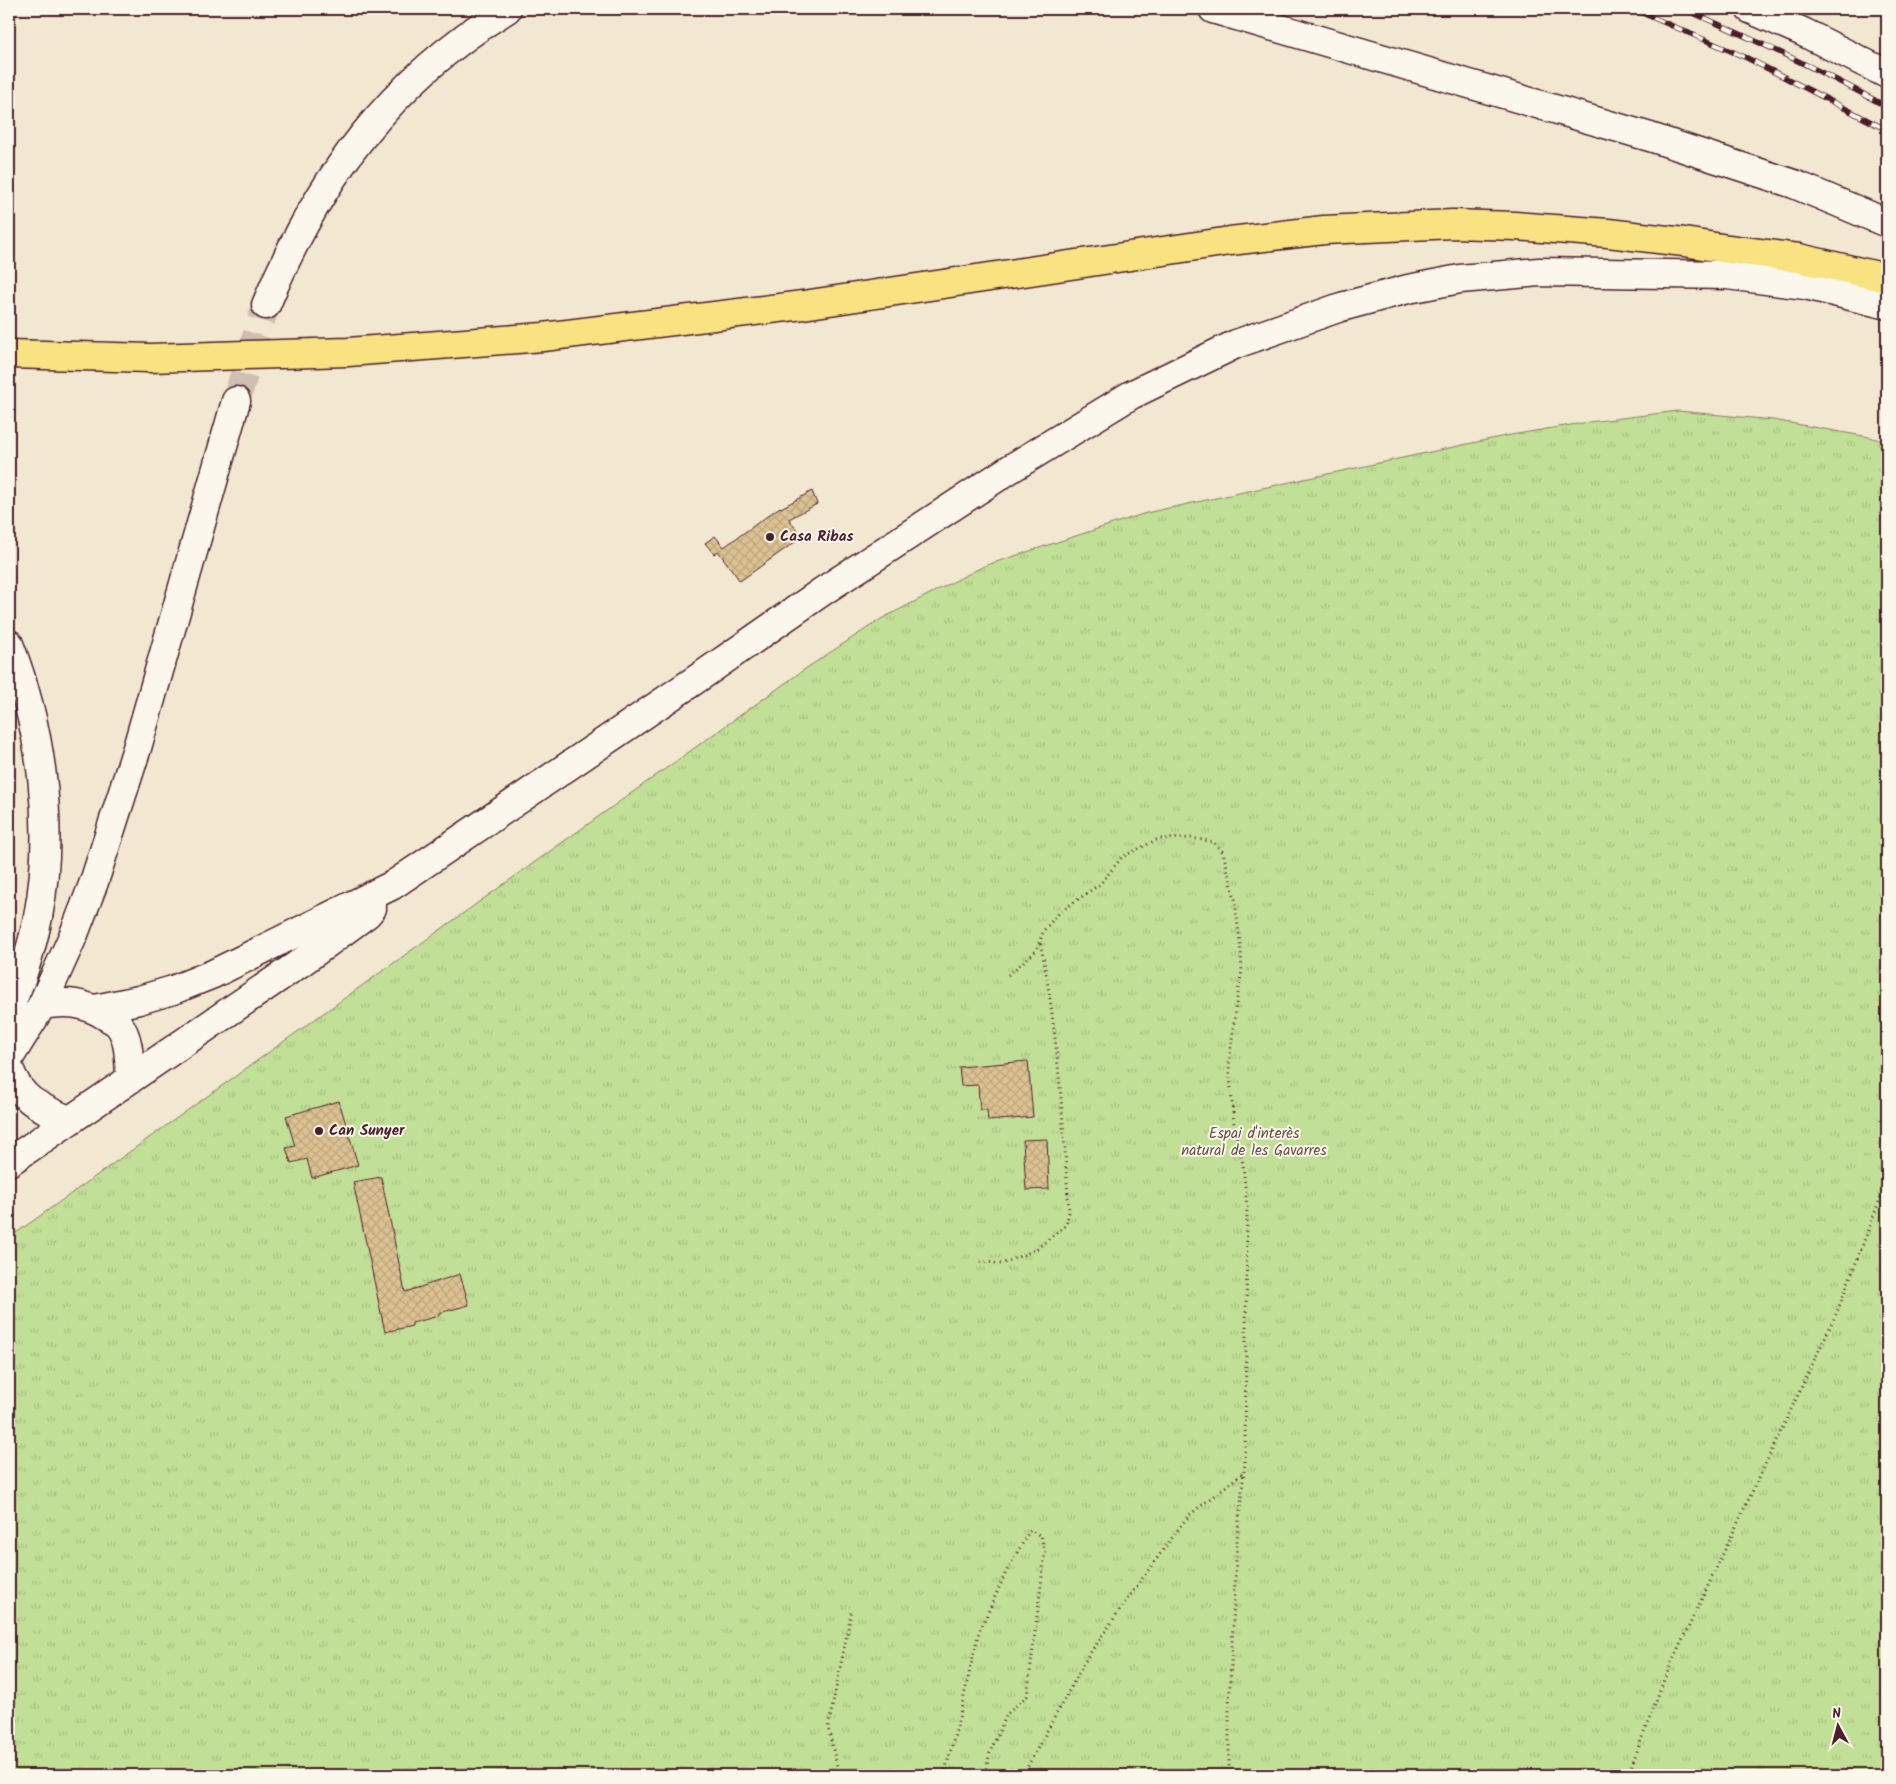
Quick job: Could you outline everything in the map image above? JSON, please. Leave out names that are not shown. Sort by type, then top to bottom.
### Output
[{"type":"highway","points":[[9,354],[150,358],[348,352],[534,338],[803,305],[1043,267],[1230,241],[1324,230],[1433,225],[1515,226],[1608,233],[1799,258],[1887,278]]},
{"type":"street","points":[[266,305],[280,272],[312,210],[330,180],[373,122],[433,62],[475,30],[507,9]]},
{"type":"street","points":[[1213,9],[1650,137],[1794,184],[1887,223]]},
{"type":"street","points":[[1750,9],[1803,32],[1887,74]]},
{"type":"street","points":[[96,1010],[173,990],[213,974],[393,885],[824,591],[1010,468],[1132,395],[1236,344],[1303,319],[1362,300],[1429,284],[1539,272],[1629,272],[1736,276],[1805,285],[1887,305]]},
{"type":"street","points":[[9,1058],[42,1005],[83,913],[119,807],[236,401]]},
{"type":"street","points":[[9,644],[34,724],[41,770],[45,836],[39,915],[34,937],[9,1014]]},
{"type":"street","points":[[9,1162],[303,961],[367,914],[393,885]]},
{"type":"street","points":[[42,1005],[63,1002],[77,1003],[96,1010],[118,1024],[125,1038],[129,1056],[130,1078]]},
{"type":"street","points":[[9,1068],[15,1084],[32,1103],[68,1120]]},
{"type":"path","points":[[1008,975],[1036,950],[1044,930],[1060,912],[1100,884],[1122,857],[1158,839],[1192,838],[1213,842],[1223,852],[1235,899],[1242,952],[1242,971],[1229,1065],[1234,1126],[1243,1164],[1247,1207],[1244,1471],[1237,1539],[1229,1707],[1229,1775]]},
{"type":"path","points":[[980,1261],[1001,1264],[1035,1250],[1066,1225],[1069,1212],[1062,1092],[1047,974],[1040,940]]},
{"type":"path","points":[[1628,1775],[1665,1677],[1837,1312],[1887,1181]]},
{"type":"path","points":[[1023,1775],[1088,1656],[1131,1594],[1188,1516],[1244,1471]]},
{"type":"path","points":[[944,1775],[978,1635],[1006,1572],[1030,1530],[1041,1536],[1045,1553],[1027,1696],[1007,1714],[990,1752],[985,1775]]},
{"type":"path","points":[[839,1775],[828,1728],[852,1609]]},
{"type":"green space","name":"Espai d'interès natural de les Gavarres","points":[[1678,411],[1773,420],[1887,442],[1887,1775],[9,1775],[9,1238],[805,669],[881,619],[984,566],[1146,513],[1505,436],[1589,422]]},
{"type":"building","name":"Casa Ribas","points":[[812,491],[817,504],[789,519],[802,537],[740,581],[718,551],[714,554],[705,543],[715,536],[724,547],[780,507]]},
{"type":"building","points":[[1028,1061],[1033,1117],[988,1121],[987,1110],[980,1110],[978,1085],[961,1086],[959,1067]]},
{"type":"building","name":"Can Sunyer","points":[[339,1101],[358,1165],[312,1178],[307,1159],[291,1163],[286,1148],[295,1146],[286,1116]]},
{"type":"building","points":[[1047,1139],[1049,1189],[1026,1190],[1023,1140]]},
{"type":"building","points":[[381,1177],[405,1292],[460,1274],[469,1305],[439,1313],[439,1316],[412,1323],[412,1326],[385,1332],[353,1182]]},
{"type":"tunnel","points":[[236,401],[266,305]]},
{"type":"railway","points":[[1633,9],[1747,58],[1887,130]]},
{"type":"railway","points":[[1684,9],[1787,55],[1887,107]]},
{"type":"place","name":"Casa Ribas","points":[[770,537]]},
{"type":"place","name":"Can Sunyer","points":[[319,1131]]}]
